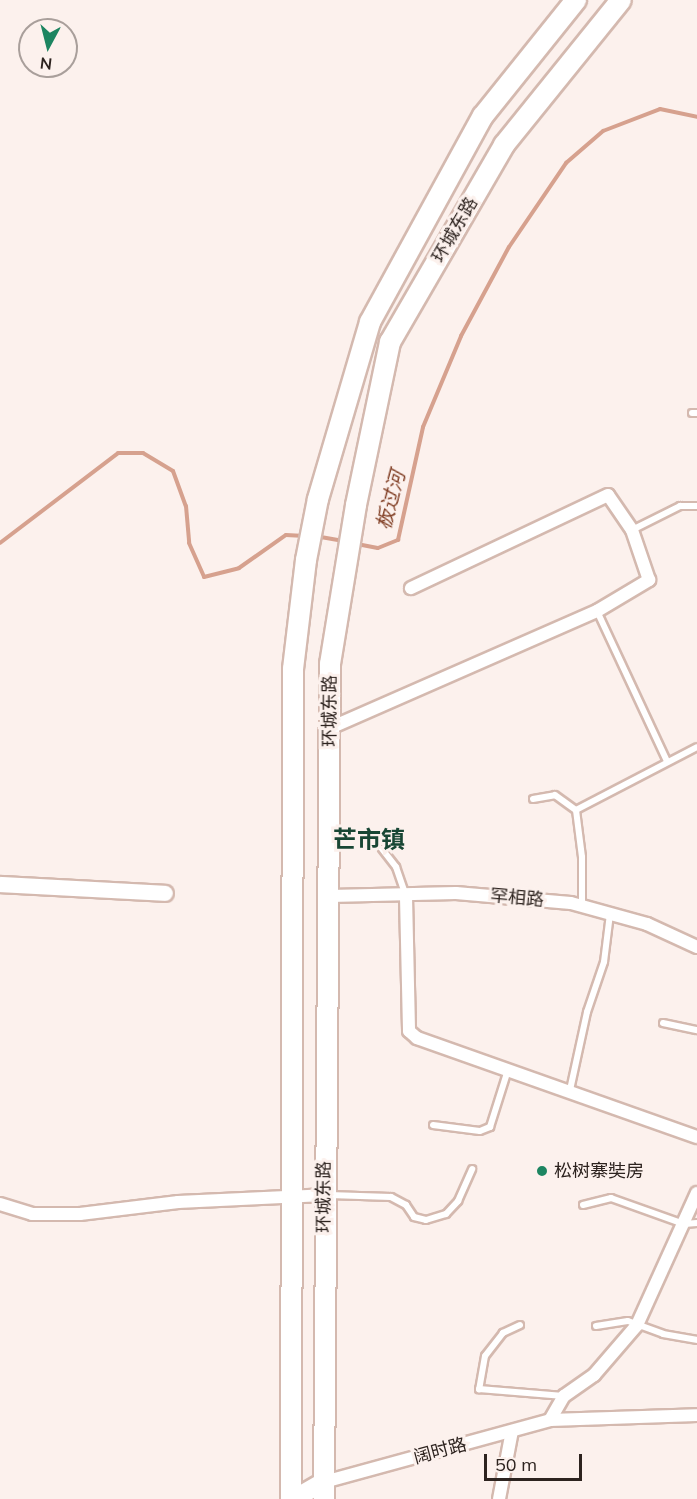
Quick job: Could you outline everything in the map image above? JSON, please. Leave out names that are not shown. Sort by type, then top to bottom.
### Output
[{"type":"main road","name":"环城东路","points":[[293,1499],[289,1194],[293,669],[306,560],[318,499],[370,322],[483,116],[576,0]]},
{"type":"main road","name":"环城东路","points":[[324,1491],[324,1195],[330,896],[330,664],[344,567],[356,505],[390,342],[504,145],[621,0]]},
{"type":"main road","name":"阔时路","points":[[293,1499],[324,1491]]},
{"type":"street","points":[[330,728],[597,611],[649,580],[632,530],[608,495],[411,588]]},
{"type":"street","points":[[0,884],[165,893]]},
{"type":"street","name":"罕相路","points":[[330,896],[406,897],[456,893],[582,906],[647,924],[697,947]]},
{"type":"street","points":[[406,897],[409,1031],[697,1137]]},
{"type":"street","points":[[550,1420],[564,1396],[594,1375],[637,1325],[691,1224],[697,1193]]},
{"type":"street","points":[[0,1204],[32,1214],[80,1214],[289,1194],[324,1195]]},
{"type":"street","name":"阔时路","points":[[324,1491],[550,1420],[697,1415]]},
{"type":"street","points":[[499,1499],[512,1431]]},
{"type":"lane","points":[[632,530],[680,506],[697,506]]},
{"type":"lane","points":[[597,611],[667,761]]},
{"type":"lane","points":[[576,810],[697,747]]},
{"type":"lane","points":[[533,799],[555,795],[576,810],[582,857],[582,906]]},
{"type":"lane","points":[[382,849],[396,867],[406,897]]},
{"type":"lane","points":[[570,1090],[588,1012],[604,962],[610,914]]},
{"type":"lane","points":[[663,1023],[697,1030]]},
{"type":"lane","points":[[433,1125],[480,1131],[490,1127],[508,1069]]},
{"type":"lane","points":[[324,1195],[391,1197],[406,1205],[414,1217],[426,1220],[446,1214],[458,1202],[472,1169]]},
{"type":"lane","points":[[583,1205],[611,1198],[691,1224]]},
{"type":"lane","points":[[596,1326],[628,1321],[697,1340]]},
{"type":"lane","points":[[520,1325],[503,1333],[485,1356],[479,1389],[564,1396]]},
{"type":"waterway","name":"板过河","points":[[357,544],[378,548],[398,540],[423,427],[461,336],[509,247],[566,163],[603,131],[660,109],[697,117]]},
{"type":"waterway","name":"板过河","points":[[0,543],[118,453],[143,453],[173,471],[186,506],[189,543],[204,577],[239,568],[286,535],[305,536]]},
{"type":"waterway","name":"板过河","points":[[315,536],[344,541]]},
{"type":"place","name":"松树寨奘房","points":[[542,1171]]},
{"type":"district","name":"芒市镇","points":[[369,840]]}]
